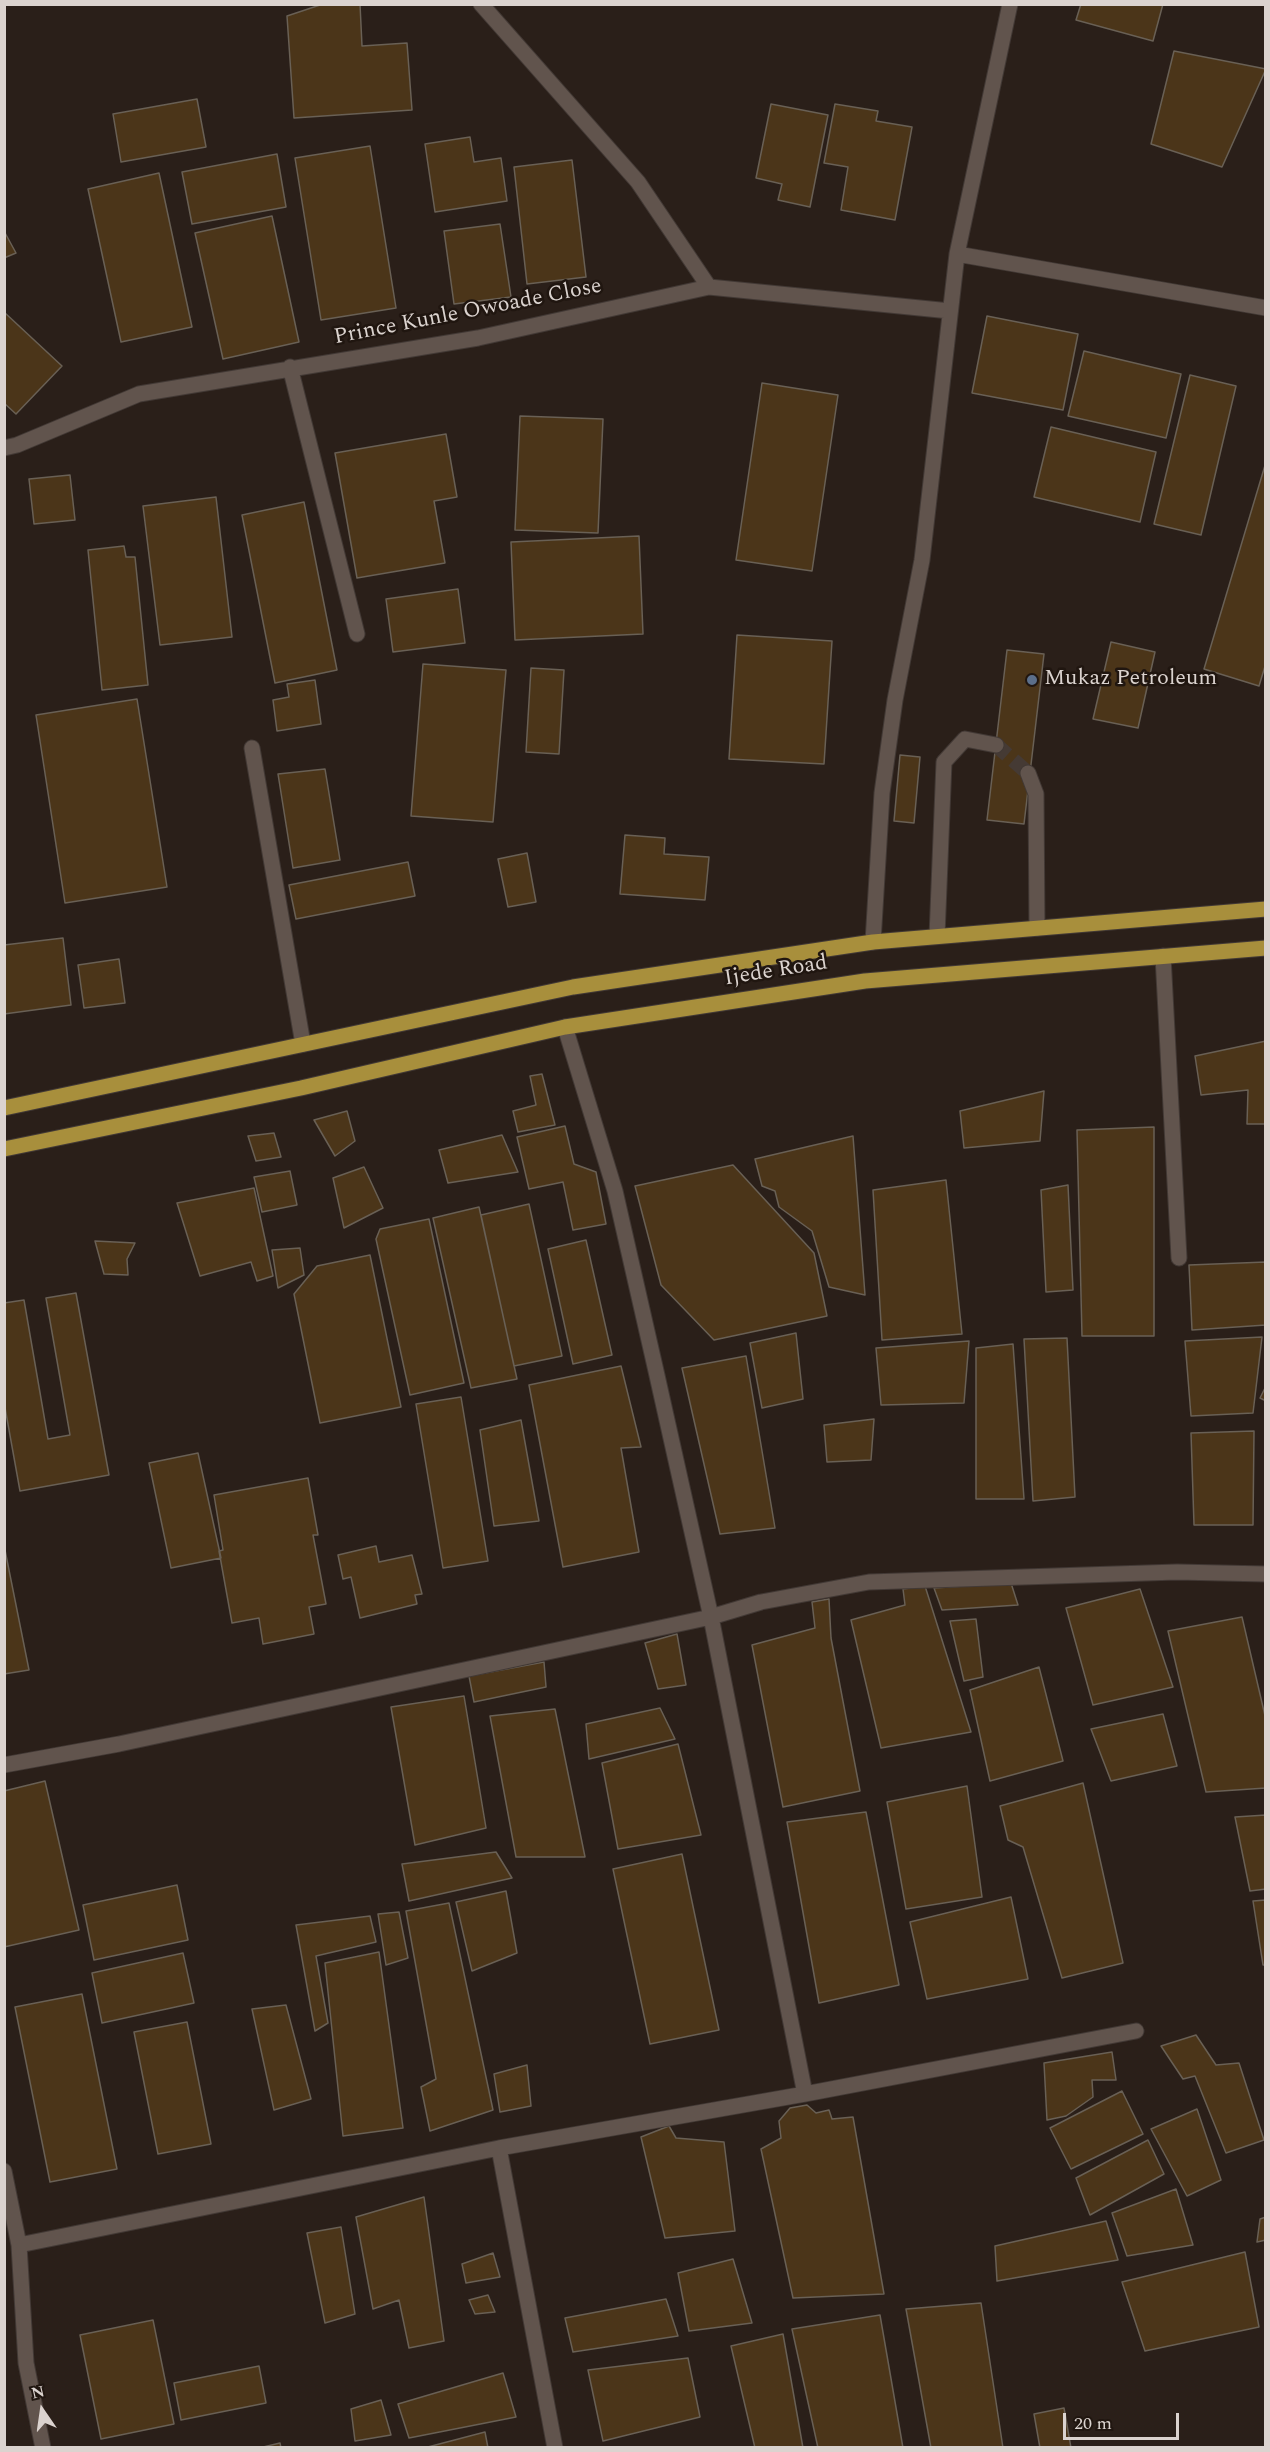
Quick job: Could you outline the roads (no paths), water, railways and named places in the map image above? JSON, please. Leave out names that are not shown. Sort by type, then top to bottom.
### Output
[{"type":"main road","name":"Ijede Road","points":[[4,1108],[573,987],[873,942],[1266,909]]},
{"type":"main road","name":"Ijede Road","points":[[4,1149],[301,1088],[566,1027],[865,981],[1266,948]]},
{"type":"street","points":[[481,4],[638,183],[709,286]]},
{"type":"street","points":[[873,942],[882,793],[894,700],[922,560],[957,254],[1010,4]]},
{"type":"street","points":[[957,254],[1266,308]]},
{"type":"street","name":"Prince Kunle Owoade Close","points":[[4,448],[17,445],[139,394],[290,367],[478,338],[709,286],[950,311]]},
{"type":"street","points":[[290,367],[357,634]]},
{"type":"street","points":[[937,936],[944,762],[964,739],[996,745]]},
{"type":"street","points":[[252,748],[303,1044]]},
{"type":"street","points":[[1028,773],[1036,794],[1036,928]]},
{"type":"street","points":[[1163,957],[1179,1258]]},
{"type":"street","points":[[566,1027],[615,1191],[711,1617],[805,2094]]},
{"type":"street","points":[[4,1766],[119,1744],[711,1617],[761,1602],[869,1582],[981,1576],[1177,1572],[1266,1574]]},
{"type":"street","points":[[19,2245],[499,2148],[805,2094],[1136,2031]]},
{"type":"street","points":[[499,2148],[555,2448]]},
{"type":"street","points":[[4,2171],[19,2245],[26,2363],[43,2448]]},
{"type":"tunnel","points":[[996,745],[1028,773]]},
{"type":"place","name":"Mukaz Petroleum","points":[[1032,680]]}]
